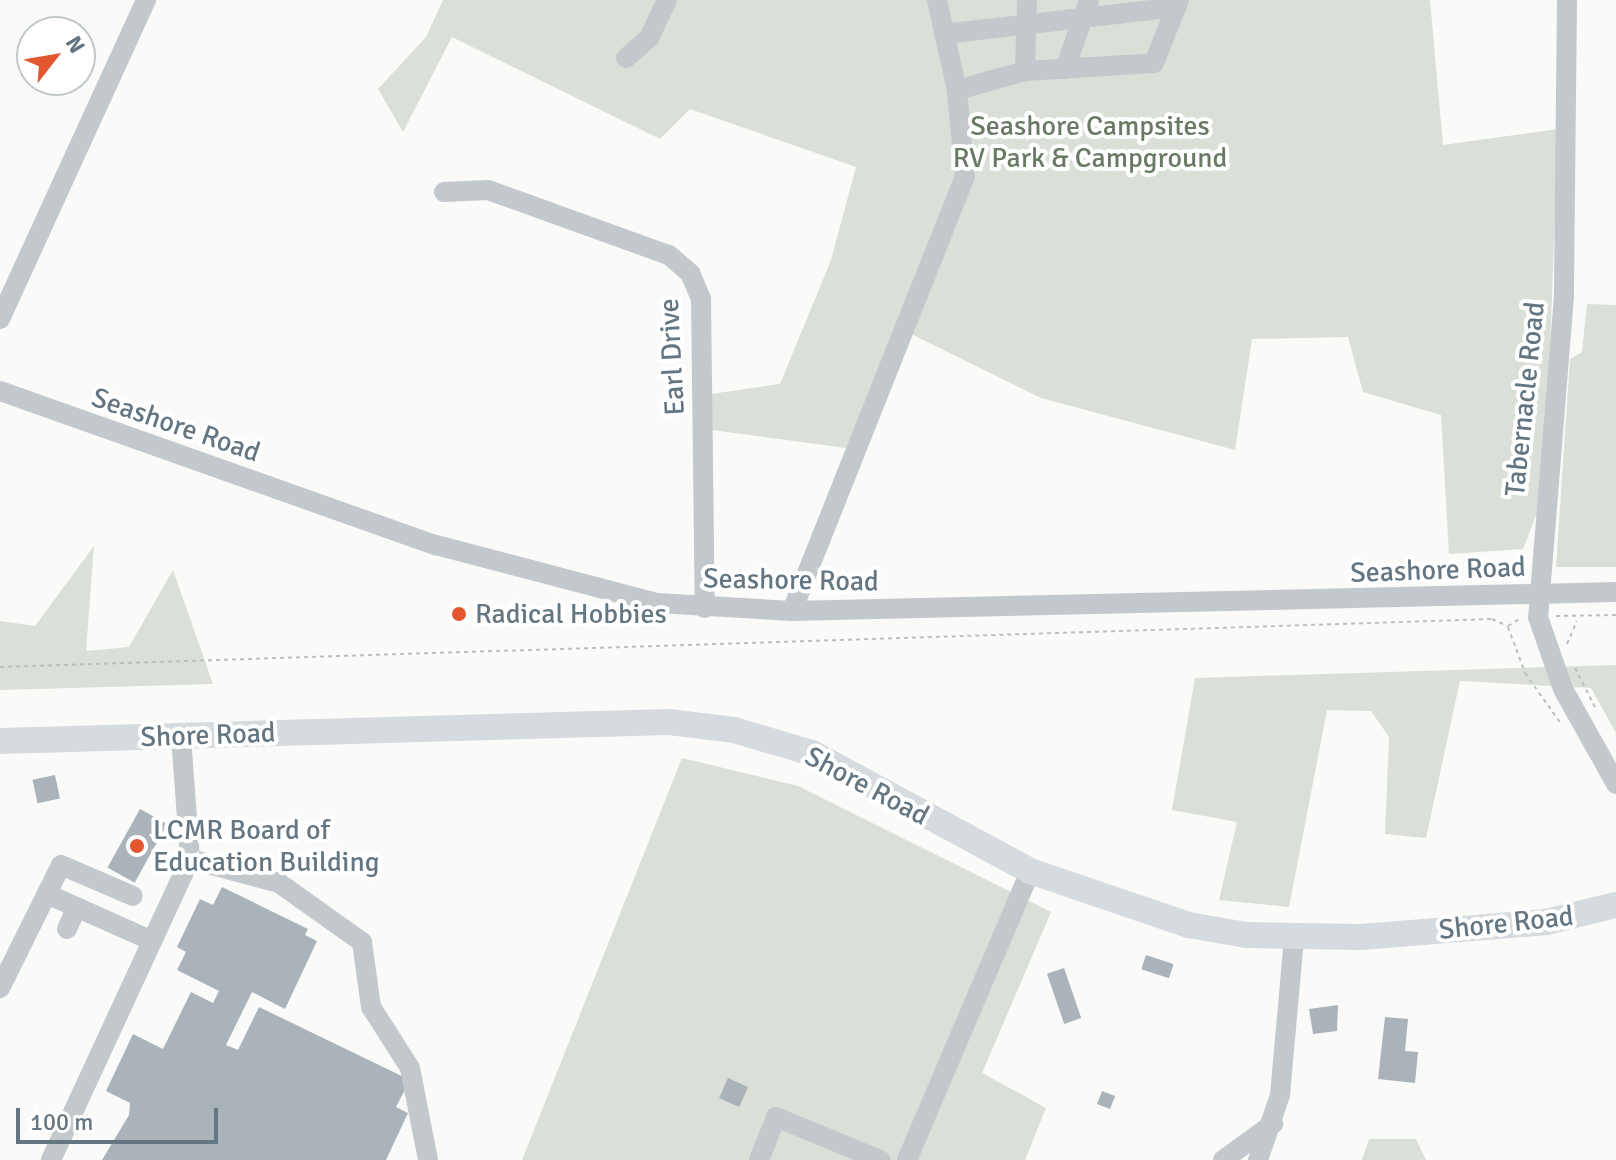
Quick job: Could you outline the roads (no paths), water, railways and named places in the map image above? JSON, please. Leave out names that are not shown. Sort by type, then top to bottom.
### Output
[{"type":"main road","name":"Shore Road","points":[[0,741],[649,721],[709,726],[773,740],[849,770],[1030,871],[1189,925],[1294,938],[1509,927],[1616,905]]},
{"type":"street","points":[[0,319],[146,0]]},
{"type":"street","points":[[626,58],[649,38],[667,0]]},
{"type":"street","points":[[792,611],[965,177],[957,90],[937,0]]},
{"type":"street","points":[[1025,71],[1027,0]]},
{"type":"street","name":"Tabernacle Road","points":[[1567,0],[1564,296],[1537,594],[1547,652],[1616,784]]},
{"type":"street","points":[[944,34],[1026,23],[1086,10],[1178,4],[1154,63],[1025,71],[957,90]]},
{"type":"street","points":[[1065,69],[1086,10]]},
{"type":"street","name":"Earl Drive","points":[[444,192],[488,190],[669,255],[690,273],[701,299],[705,608]]},
{"type":"street","name":"Seashore Road","points":[[0,391],[489,562],[598,592],[705,608],[792,611],[1616,592]]},
{"type":"street","points":[[51,1160],[190,859],[181,736]]},
{"type":"street","points":[[190,859],[279,883],[362,942],[371,1007],[410,1068],[428,1160]]},
{"type":"street","points":[[0,988],[47,894],[67,863],[133,896]]},
{"type":"street","points":[[907,1160],[1030,871]]},
{"type":"street","points":[[47,894],[152,941]]},
{"type":"street","points":[[67,929],[77,907]]},
{"type":"street","points":[[1258,1160],[1273,1124],[1294,938]]},
{"type":"street","points":[[759,1160],[776,1117],[880,1160]]},
{"type":"street","points":[[1223,1160],[1273,1124]]},
{"type":"place","name":"Radical Hobbies","points":[[459,614]]},
{"type":"place","name":"LCMR Board of Education Building","points":[[137,846]]},
{"type":"park label","name":"Seashore Campsites RV Park & Campground","points":[[1090,142]]}]
